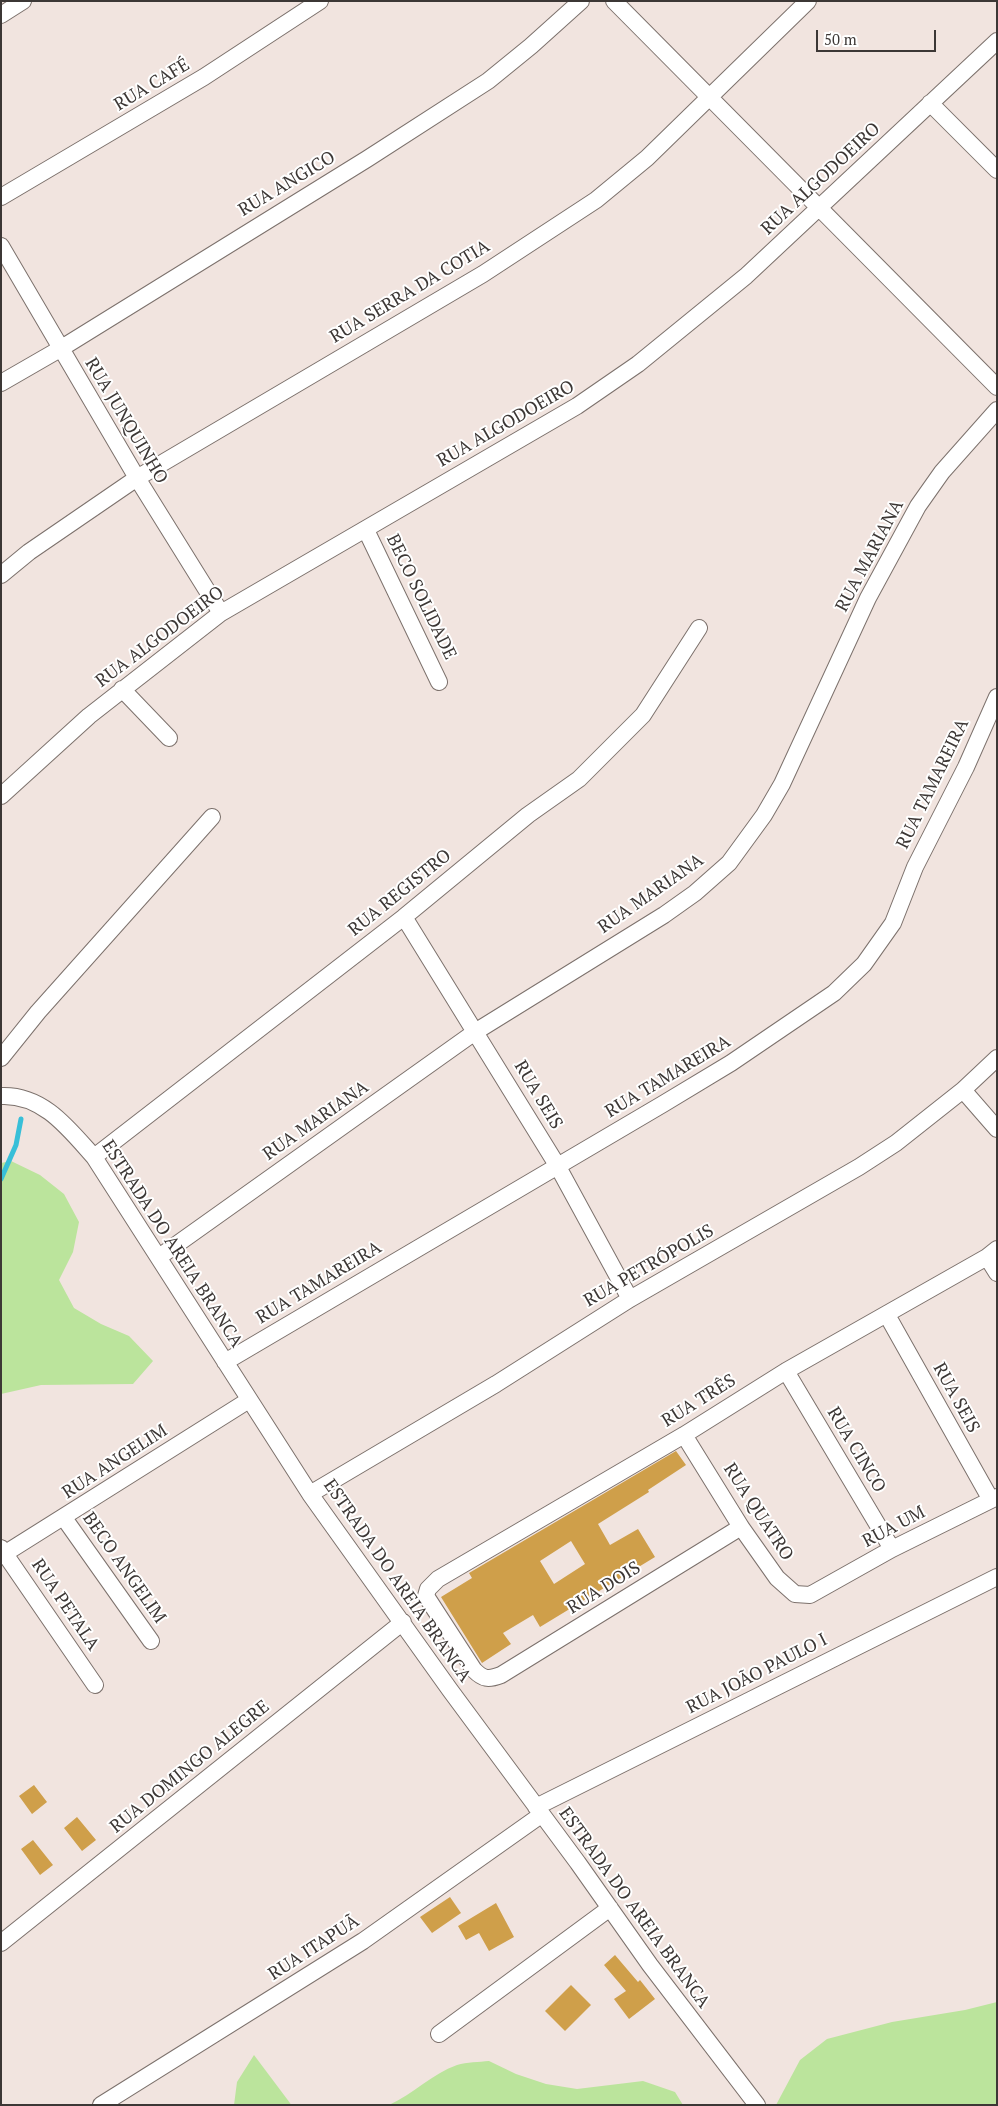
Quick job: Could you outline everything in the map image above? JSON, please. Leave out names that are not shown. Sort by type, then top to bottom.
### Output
[{"type":"street","points":[[1,14],[23,1]]},
{"type":"street","name":"RUA CAFÉ","points":[[1,197],[204,77],[320,1]]},
{"type":"street","name":"RUA ANGICO","points":[[1,382],[60,349],[367,159],[488,81],[581,1]]},
{"type":"street","points":[[614,1],[997,387]]},
{"type":"street","name":"RUA SERRA DA COTIA","points":[[1,575],[29,552],[137,478],[482,274],[596,200],[647,158],[808,1]]},
{"type":"street","name":"RUA ALGODOEIRO","points":[[1,796],[122,689],[221,613],[577,406],[638,364],[746,276],[997,41]]},
{"type":"street","points":[[930,103],[997,170]]},
{"type":"street","name":"RUA JUNQUINHO","points":[[1,246],[137,478],[221,613]]},
{"type":"street","name":"RUA MARIANA","points":[[159,1257],[476,1032],[664,915],[695,893],[729,863],[764,815],[782,784],[868,598],[918,506],[942,472],[997,410]]},
{"type":"street","name":"BECO SOLIDADE","points":[[366,530],[439,682]]},
{"type":"street","name":"RUA REGISTRO","points":[[94,1157],[404,917],[528,814],[578,779],[643,715],[699,628]]},
{"type":"street","points":[[122,689],[169,738]]},
{"type":"street","name":"RUA TAMAREIRA","points":[[225,1362],[663,1104],[755,1047],[834,993],[864,964],[893,923],[915,867],[966,767],[997,697]]},
{"type":"street","points":[[1,1058],[38,1012],[212,817]]},
{"type":"street","name":"RUA SEIS","points":[[404,917],[557,1166],[630,1298]]},
{"type":"street","name":"RUA PETRÓPOLIS","points":[[310,1494],[496,1384],[630,1298],[860,1167],[896,1142],[963,1090],[997,1058]]},
{"type":"street","points":[[963,1090],[997,1129]]},
{"type":"street","name":"ESTRADA DO AREIA BRANCA","points":[[1,1096],[9,1096],[30,1102],[48,1110],[94,1157],[310,1494],[650,1965],[752,2101]]},
{"type":"street","points":[[992,1253],[997,1274]]},
{"type":"street","name":"RUA TRÊS","points":[[486,1679],[474,1670],[428,1600],[427,1593],[438,1579],[684,1435],[786,1370],[888,1315],[992,1253]]},
{"type":"street","name":"RUA SEIS","points":[[888,1315],[994,1498]]},
{"type":"street","name":"RUA CINCO","points":[[786,1370],[892,1549]]},
{"type":"street","name":"RUA ANGELIM","points":[[3,1552],[64,1518],[250,1400]]},
{"type":"street","name":"RUA QUATRO","points":[[684,1435],[741,1526],[788,1590],[795,1594],[810,1594]]},
{"type":"street","name":"RUA UM","points":[[810,1594],[892,1549],[994,1498]]},
{"type":"street","name":"BECO ANGELIM","points":[[64,1518],[151,1641]]},
{"type":"street","name":"RUA DOIS","points":[[486,1679],[501,1675],[741,1526]]},
{"type":"street","name":"RUA PETALA","points":[[3,1552],[95,1685]]},
{"type":"street","name":"RUA JOÃO PAULO I","points":[[538,1811],[997,1576]]},
{"type":"street","name":"RUA DOMINGO ALEGRE","points":[[1,1943],[403,1622]]},
{"type":"street","name":"RUA ITAPUÃ","points":[[101,2105],[363,1941],[538,1811]]},
{"type":"street","points":[[439,2034],[610,1908]]},
{"type":"green space","points":[[11,1161],[40,1175],[64,1194],[79,1222],[73,1252],[59,1280],[74,1308],[101,1324],[129,1336],[153,1361],[133,1384],[41,1385],[1,1394],[1,1163]]},
{"type":"green space","points":[[997,2002],[997,2105],[776,2105],[800,2060],[827,2039],[892,2022],[965,2010]]},
{"type":"green space","points":[[254,2055],[291,2105],[234,2105],[237,2082]]},
{"type":"green space","points":[[489,2061],[516,2074],[546,2084],[577,2089],[643,2081],[675,2092],[683,2105],[389,2105],[457,2065]]},
{"type":"building","points":[[676,1451],[686,1465],[648,1490],[649,1492],[598,1524],[610,1545],[638,1529],[655,1557],[540,1627],[533,1615],[503,1633],[511,1644],[482,1663],[441,1597],[472,1578],[469,1573]],"holes":[[[571,1541],[585,1564],[554,1584],[540,1561]]]},
{"type":"building","points":[[34,1785],[47,1802],[32,1814],[19,1796]]},
{"type":"building","points":[[77,1817],[96,1840],[82,1851],[64,1828]]},
{"type":"building","points":[[33,1840],[53,1865],[40,1875],[21,1849]]},
{"type":"building","points":[[450,1897],[461,1913],[432,1933],[420,1917]]},
{"type":"building","points":[[496,1903],[514,1937],[489,1951],[479,1933],[466,1940],[458,1926]]},
{"type":"building","points":[[615,1955],[638,1982],[640,1980],[655,1999],[629,2019],[614,1999],[626,1991],[604,1965]]},
{"type":"building","points":[[571,1985],[591,2005],[565,2031],[545,2011]]},
{"type":"waterway","points":[[1,1179],[16,1145],[21,1119]]}]
